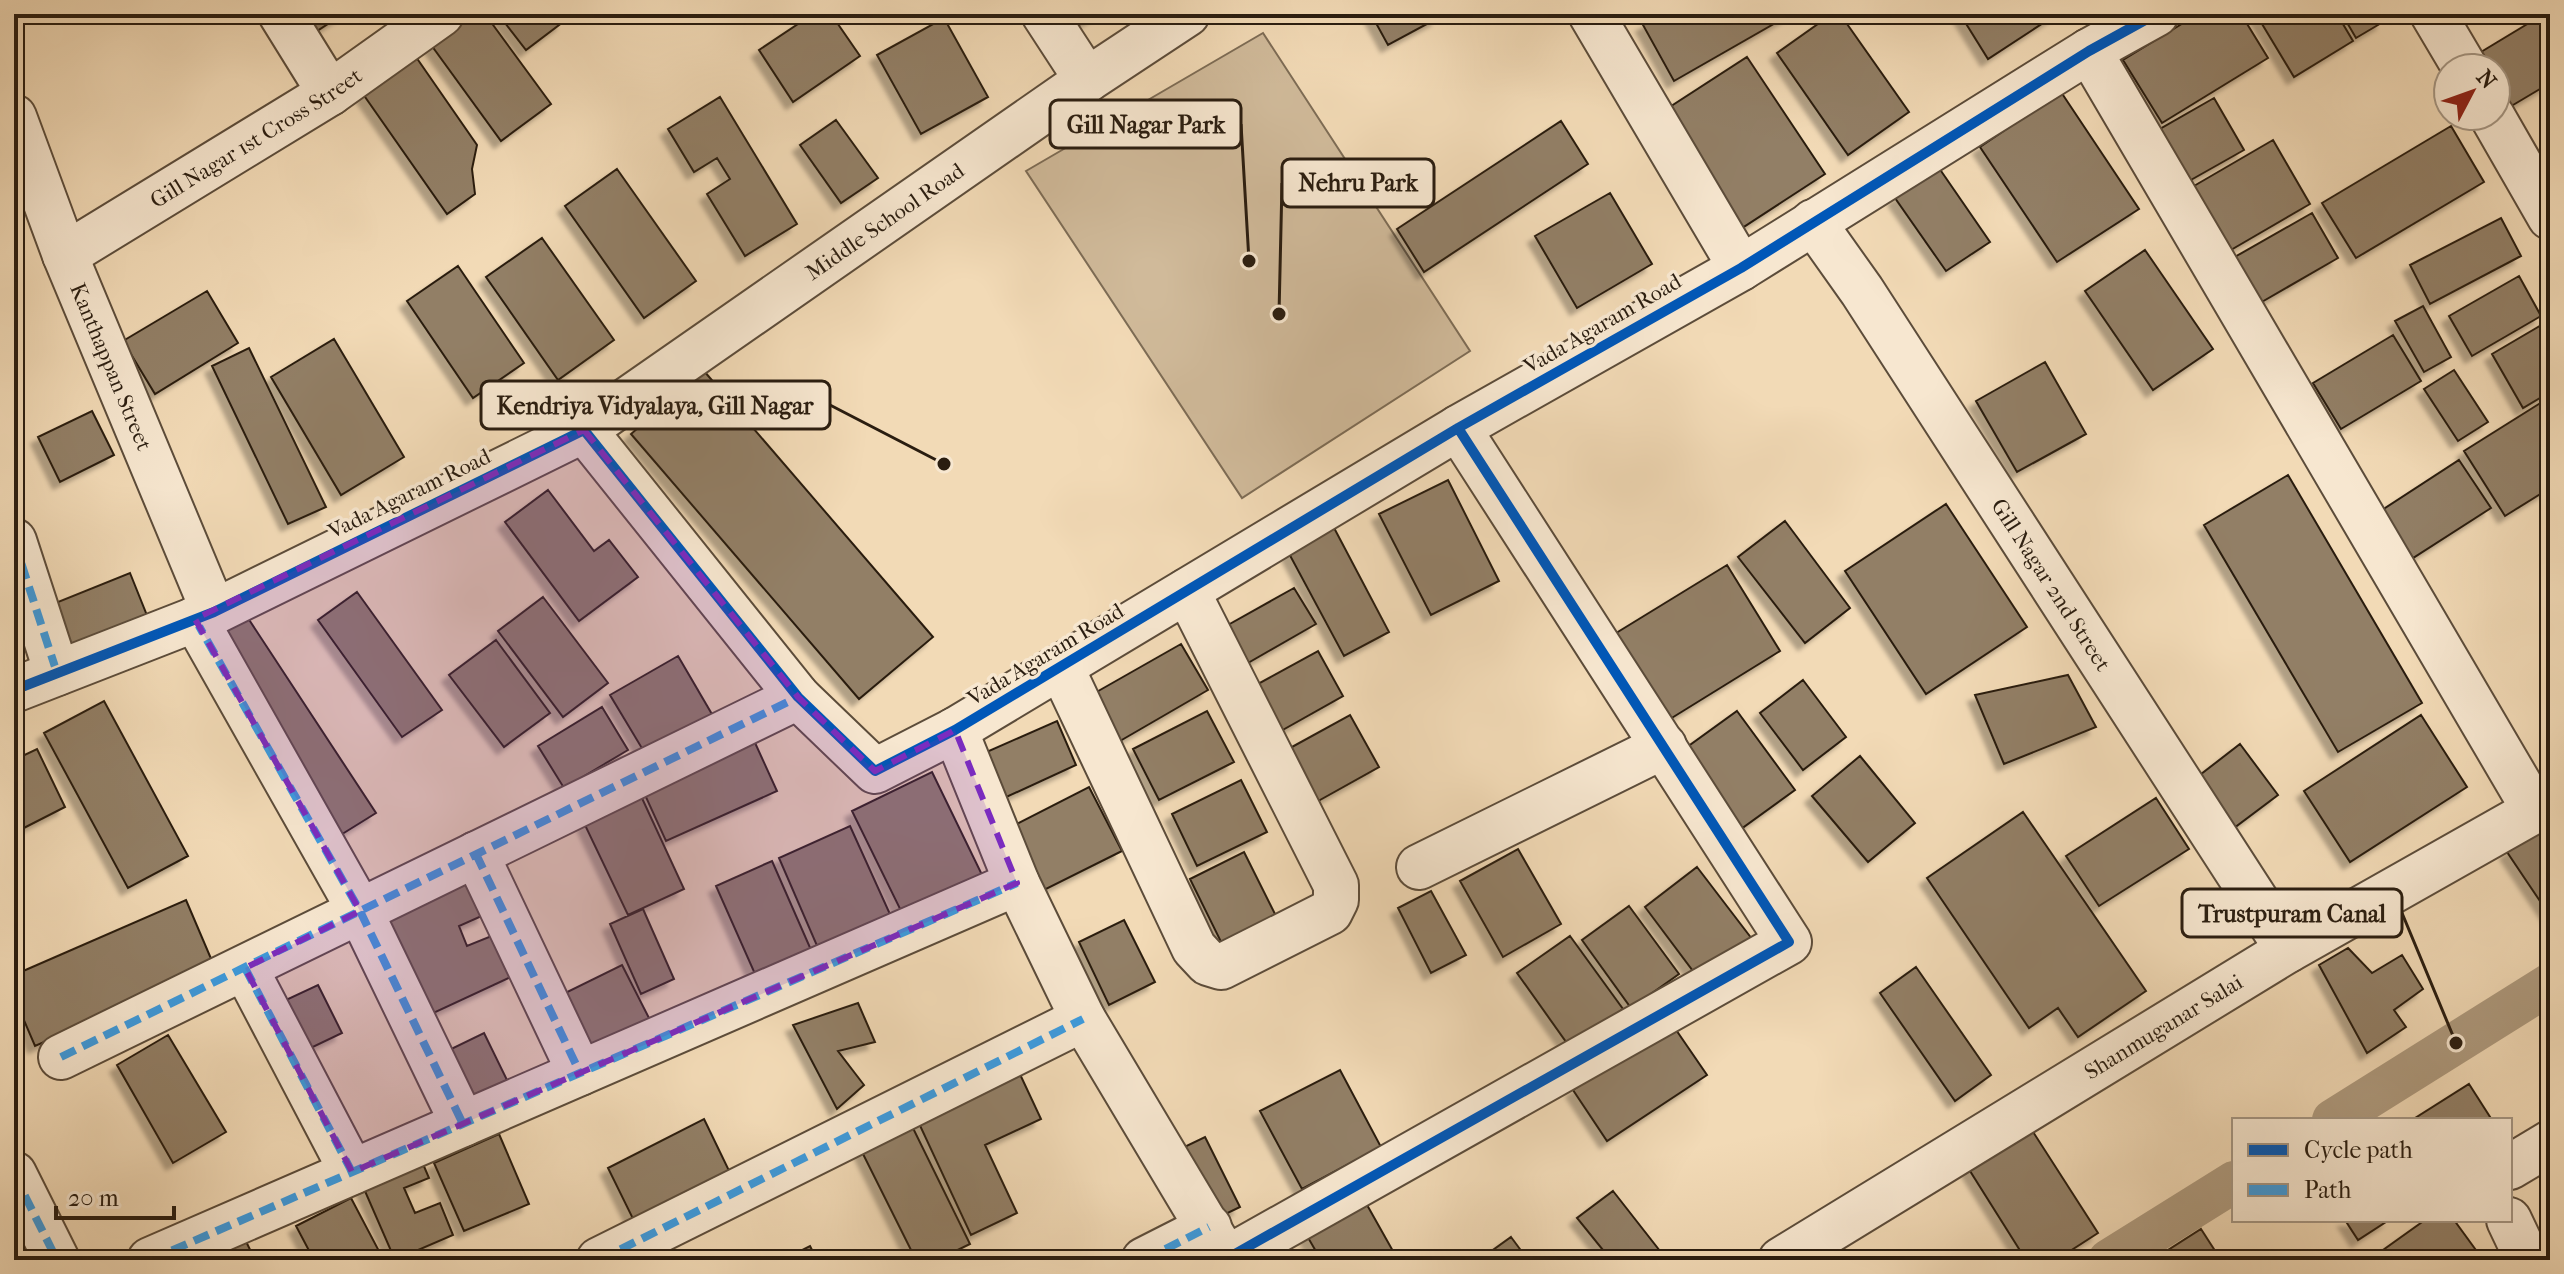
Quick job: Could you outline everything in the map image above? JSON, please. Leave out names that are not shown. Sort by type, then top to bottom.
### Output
[{"type":"street","points":[[281,14],[330,93]]},
{"type":"street","name":"Gill Nagar 1st Cross Street","points":[[65,255],[330,93],[441,14]]},
{"type":"street","points":[[1044,14],[1087,80]]},
{"type":"street","name":"Middle School Road","points":[[584,430],[1087,80],[1187,14]]},
{"type":"street","points":[[1591,14],[1741,268]]},
{"type":"street","points":[[2433,14],[2456,52]]},
{"type":"street","points":[[2122,28],[2542,806]]},
{"type":"street","name":"Vada Agaram Road","points":[[14,690],[205,615],[584,430],[798,697],[875,771],[955,730],[1458,428],[1741,268],[2122,28]]},
{"type":"street","name":"Kanthappan Street","points":[[14,117],[205,615],[360,911],[463,1124]]},
{"type":"street","points":[[2501,132],[2550,217]]},
{"type":"street","name":"Gill Nagar 2nd Street","points":[[1813,222],[1862,291],[2288,950]]},
{"type":"street","points":[[1144,1260],[1221,1248],[1789,942],[1458,428]]},
{"type":"street","points":[[14,541],[57,673]]},
{"type":"street","points":[[1061,667],[1194,948],[1208,963],[1221,967],[1330,912],[1336,900],[1336,885],[1187,591]]},
{"type":"street","points":[[61,1057],[798,697]]},
{"type":"street","points":[[955,730],[1017,883],[1083,1019],[1221,1248]]},
{"type":"street","points":[[1419,867],[1664,746]]},
{"type":"street","name":"Shanmuganar Salai","points":[[1781,1260],[2288,950],[2542,806]]},
{"type":"street","points":[[476,854],[580,1073]]},
{"type":"street","points":[[150,1260],[1017,883]]},
{"type":"street","points":[[245,968],[352,1172]]},
{"type":"street","points":[[599,1260],[1083,1019]]},
{"type":"street","points":[[2512,1166],[2550,1143]]},
{"type":"street","points":[[14,1174],[57,1260]]},
{"type":"street","points":[[2510,1222],[2528,1260]]},
{"type":"highlighted area","points":[[584,430],[798,697],[875,771],[955,730],[1017,883],[352,1172],[245,968],[360,911],[195,619]]},
{"type":"shaded area","points":[[1263,33],[1470,351],[1242,498],[1026,171]]},
{"type":"building","points":[[306,14],[343,14],[317,31]]},
{"type":"building","points":[[468,14],[485,14],[551,104],[501,141],[429,42]]},
{"type":"building","points":[[498,14],[557,14],[563,22],[526,50]]},
{"type":"building","points":[[813,14],[831,14],[860,56],[793,102],[759,50]]},
{"type":"building","points":[[1063,14],[1098,14],[1072,29]]},
{"type":"building","points":[[1371,14],[1436,14],[1438,18],[1388,45]]},
{"type":"building","points":[[1663,14],[1791,14],[1674,81],[1643,25]]},
{"type":"building","points":[[1832,14],[1840,14],[1909,112],[1848,155],[1777,53]]},
{"type":"building","points":[[1960,14],[2057,14],[1988,59]]},
{"type":"building","points":[[2198,14],[2241,14],[2268,58],[2162,123],[2123,60]]},
{"type":"building","points":[[2256,14],[2337,14],[2353,41],[2294,77]]},
{"type":"building","points":[[2342,14],[2378,14],[2383,22],[2356,38]]},
{"type":"building","points":[[2544,14],[2550,20],[2550,83],[2512,106],[2512,52],[2481,52]]},
{"type":"building","points":[[944,18],[988,97],[921,134],[877,55]]},
{"type":"building","points":[[416,57],[477,145],[472,169],[475,194],[447,214],[363,94]]},
{"type":"building","points":[[1747,57],[1825,174],[1739,230],[1662,112]]},
{"type":"building","points":[[2061,92],[2139,209],[2057,262],[1980,147]]},
{"type":"building","points":[[720,97],[797,224],[745,256],[707,194],[730,179],[717,158],[694,172],[668,129]]},
{"type":"building","points":[[2214,98],[2244,150],[2182,185],[2153,133]]},
{"type":"building","points":[[836,120],[878,178],[841,203],[800,145]]},
{"type":"building","points":[[1561,121],[1588,164],[1424,272],[1397,229]]},
{"type":"building","points":[[2441,132],[2455,132],[2484,182],[2356,258],[2322,203]]},
{"type":"building","points":[[2273,140],[2310,204],[2224,254],[2187,190]]},
{"type":"building","points":[[1939,168],[1990,242],[1946,271],[1895,198]]},
{"type":"building","points":[[617,169],[696,281],[644,318],[565,206]]},
{"type":"building","points":[[1610,193],[1652,264],[1577,308],[1535,236]]},
{"type":"building","points":[[2312,213],[2338,258],[2260,303],[2233,258]]},
{"type":"building","points":[[2501,218],[2521,256],[2430,304],[2410,265]]},
{"type":"building","points":[[542,238],[614,340],[558,380],[486,277]]},
{"type":"building","points":[[2145,250],[2213,349],[2153,390],[2085,291]]},
{"type":"building","points":[[458,266],[524,363],[473,398],[407,301]]},
{"type":"building","points":[[2519,276],[2541,316],[2472,356],[2449,316]]},
{"type":"building","points":[[207,291],[238,343],[155,394],[123,341]]},
{"type":"building","points":[[2423,306],[2451,357],[2424,372],[2395,321]]},
{"type":"building","points":[[2550,320],[2550,392],[2523,408],[2492,354]]},
{"type":"building","points":[[2393,335],[2421,381],[2341,429],[2313,383]]},
{"type":"building","points":[[334,339],[404,457],[341,495],[271,377]]},
{"type":"building","points":[[249,348],[326,507],[288,524],[212,366]]},
{"type":"building","points":[[2045,362],[2086,434],[2017,472],[1976,401]]},
{"type":"building","points":[[2454,370],[2488,422],[2458,441],[2424,389]]},
{"type":"building","points":[[704,371],[933,637],[859,699],[631,434]]},
{"type":"building","points":[[2550,397],[2550,488],[2505,516],[2464,451]]},
{"type":"building","points":[[92,411],[114,455],[60,482],[38,437]]},
{"type":"building","points":[[2459,460],[2491,508],[2413,558],[2382,510]]},
{"type":"building","points":[[2288,475],[2422,703],[2338,752],[2204,525]]},
{"type":"building","points":[[1448,480],[1499,581],[1431,615],[1379,514]]},
{"type":"building","points":[[548,490],[594,551],[609,540],[638,577],[579,621],[505,522]]},
{"type":"building","points":[[1946,504],[2027,627],[1926,694],[1845,571]]},
{"type":"building","points":[[1785,521],[1850,608],[1805,643],[1738,557]]},
{"type":"building","points":[[1332,524],[1389,632],[1344,656],[1286,548]]},
{"type":"building","points":[[1727,565],[1780,651],[1662,724],[1608,638]]},
{"type":"building","points":[[130,573],[148,618],[65,650],[48,606]]},
{"type":"building","points":[[1294,588],[1316,624],[1241,667],[1219,630]]},
{"type":"building","points":[[357,592],[442,710],[402,737],[318,620]]},
{"type":"building","points":[[543,597],[608,683],[563,717],[498,631]]},
{"type":"building","points":[[244,612],[376,813],[339,836],[208,636]]},
{"type":"building","points":[[496,640],[550,713],[504,747],[449,675]]},
{"type":"building","points":[[1181,644],[1208,690],[1120,741],[1093,694]]},
{"type":"building","points":[[1318,651],[1343,696],[1272,736],[1247,690]]},
{"type":"building","points":[[678,656],[713,716],[646,755],[610,695]]},
{"type":"building","points":[[2068,675],[2096,727],[2004,764],[1975,695]]},
{"type":"building","points":[[1803,680],[1846,737],[1803,770],[1760,713]]},
{"type":"building","points":[[104,701],[188,856],[128,888],[44,733]]},
{"type":"building","points":[[602,707],[628,750],[564,788],[538,746]]},
{"type":"building","points":[[1207,711],[1234,762],[1159,800],[1133,749]]},
{"type":"building","points":[[1737,711],[1795,790],[1741,829],[1683,750]]},
{"type":"building","points":[[1350,715],[1379,767],[1311,805],[1281,753]]},
{"type":"building","points":[[2421,715],[2467,787],[2350,862],[2304,791]]},
{"type":"building","points":[[1057,721],[1076,765],[1002,799],[982,754]]},
{"type":"building","points":[[751,734],[777,791],[666,841],[640,784]]},
{"type":"building","points":[[2240,744],[2278,795],[2234,828],[2196,778]]},
{"type":"building","points":[[37,749],[65,807],[14,833],[14,760]]},
{"type":"building","points":[[1860,756],[1915,823],[1868,862],[1812,796]]},
{"type":"building","points":[[932,772],[985,881],[905,919],[852,811]]},
{"type":"building","points":[[1241,780],[1267,832],[1197,866],[1172,814]]},
{"type":"building","points":[[1089,787],[1122,851],[1034,895],[1003,831]]},
{"type":"building","points":[[641,796],[684,889],[628,915],[584,823]]},
{"type":"building","points":[[2156,798],[2189,849],[2099,906],[2066,856]]},
{"type":"building","points":[[2023,812],[2146,991],[2078,1037],[2058,1008],[2029,1028],[1927,878]]},
{"type":"building","points":[[2550,823],[2550,916],[2507,852]]},
{"type":"building","points":[[850,826],[894,923],[821,955],[779,858]]},
{"type":"building","points":[[1518,849],[1561,924],[1503,957],[1460,881]]},
{"type":"building","points":[[1244,852],[1281,926],[1227,954],[1190,879]]},
{"type":"building","points":[[772,861],[815,959],[759,983],[716,886]]},
{"type":"building","points":[[1697,867],[1752,939],[1699,979],[1645,907]]},
{"type":"building","points":[[463,869],[484,915],[459,926],[467,946],[494,935],[513,976],[416,1021],[367,914]]},
{"type":"building","points":[[1431,891],[1466,955],[1431,973],[1398,908]]},
{"type":"building","points":[[186,900],[215,968],[35,1046],[14,997],[14,975]]},
{"type":"building","points":[[1629,906],[1679,974],[1631,1008],[1582,940]]},
{"type":"building","points":[[643,909],[674,979],[641,994],[610,924]]},
{"type":"building","points":[[1124,920],[1155,982],[1109,1005],[1079,942]]},
{"type":"building","points":[[1570,936],[1623,1009],[1569,1046],[1517,973]]},
{"type":"building","points":[[2348,948],[2372,973],[2402,955],[2423,989],[2394,1010],[2406,1027],[2367,1053],[2319,965]]},
{"type":"building","points":[[622,965],[651,1022],[580,1058],[551,1000]]},
{"type":"building","points":[[1916,967],[1991,1075],[1955,1101],[1880,993]]},
{"type":"building","points":[[318,985],[342,1033],[294,1056],[271,1007]]},
{"type":"building","points":[[858,1003],[875,1042],[838,1051],[864,1085],[837,1109],[793,1025]]},
{"type":"building","points":[[1672,1024],[1707,1075],[1607,1141],[1573,1090]]},
{"type":"building","points":[[484,1033],[507,1080],[467,1101],[443,1053]]},
{"type":"building","points":[[168,1035],[226,1132],[173,1163],[117,1065]]},
{"type":"building","points":[[1018,1070],[1041,1119],[985,1145],[1017,1213],[971,1235],[916,1117]]},
{"type":"building","points":[[1340,1070],[1381,1147],[1302,1189],[1260,1111]]},
{"type":"building","points":[[2469,1084],[2491,1118],[2415,1118]]},
{"type":"building","points":[[704,1119],[734,1181],[638,1229],[608,1168]]},
{"type":"building","points":[[909,1120],[970,1244],[937,1260],[916,1260],[858,1144]]},
{"type":"building","points":[[2028,1124],[2098,1233],[2056,1260],[2026,1260],[1965,1163]]},
{"type":"building","points":[[499,1134],[529,1204],[464,1231],[434,1163]]},
{"type":"building","points":[[1205,1137],[1240,1207],[1209,1222],[1174,1152]]},
{"type":"building","points":[[420,1157],[429,1178],[404,1188],[415,1213],[440,1203],[453,1235],[395,1260],[361,1182]]},
{"type":"building","points":[[1613,1191],[1667,1260],[1611,1260],[1577,1218]]},
{"type":"building","points":[[1362,1196],[1398,1260],[1321,1260],[1303,1229]]},
{"type":"building","points":[[351,1198],[380,1253],[366,1260],[314,1260],[296,1226]]},
{"type":"building","points":[[2346,1222],[2386,1222],[2358,1240]]},
{"type":"building","points":[[2422,1222],[2455,1222],[2481,1257],[2477,1260],[2369,1260]]},
{"type":"building","points":[[2201,1229],[2221,1260],[2154,1259]]},
{"type":"building","points":[[241,1231],[255,1260],[202,1260]]},
{"type":"building","points":[[1511,1237],[1528,1260],[1479,1260]]},
{"type":"building","points":[[810,1246],[817,1260],[784,1260],[784,1259]]},
{"type":"waterway","points":[[2336,1118],[2550,984]]},
{"type":"waterway","points":[[2109,1260],[2232,1183]]},
{"type":"marked path","points":[[14,541],[57,673]]},
{"type":"marked path","points":[[195,619],[360,911],[463,1124]]},
{"type":"marked path","points":[[61,1057],[798,697]]},
{"type":"marked path","points":[[476,854],[580,1073]]},
{"type":"marked path","points":[[150,1260],[1017,883]]},
{"type":"marked path","points":[[245,968],[352,1172]]},
{"type":"marked path","points":[[599,1260],[1083,1019]]},
{"type":"marked path","points":[[14,1174],[57,1260]]},
{"type":"marked path","points":[[1144,1260],[1209,1227]]},
{"type":"cycle path","points":[[14,690],[214,612],[584,430],[798,697],[875,771],[955,730],[1458,428],[1741,268],[2089,51],[2156,14]]},
{"type":"cycle path","points":[[1226,1259],[1789,942],[1458,428]]},
{"type":"place","name":"Gill Nagar Park","points":[[1249,261]]},
{"type":"place","name":"Nehru Park","points":[[1279,314]]},
{"type":"place","name":"Kendriya Vidyalaya, Gill Nagar","points":[[944,464]]},
{"type":"place","name":"Trustpuram Canal","points":[[2456,1043]]}]
